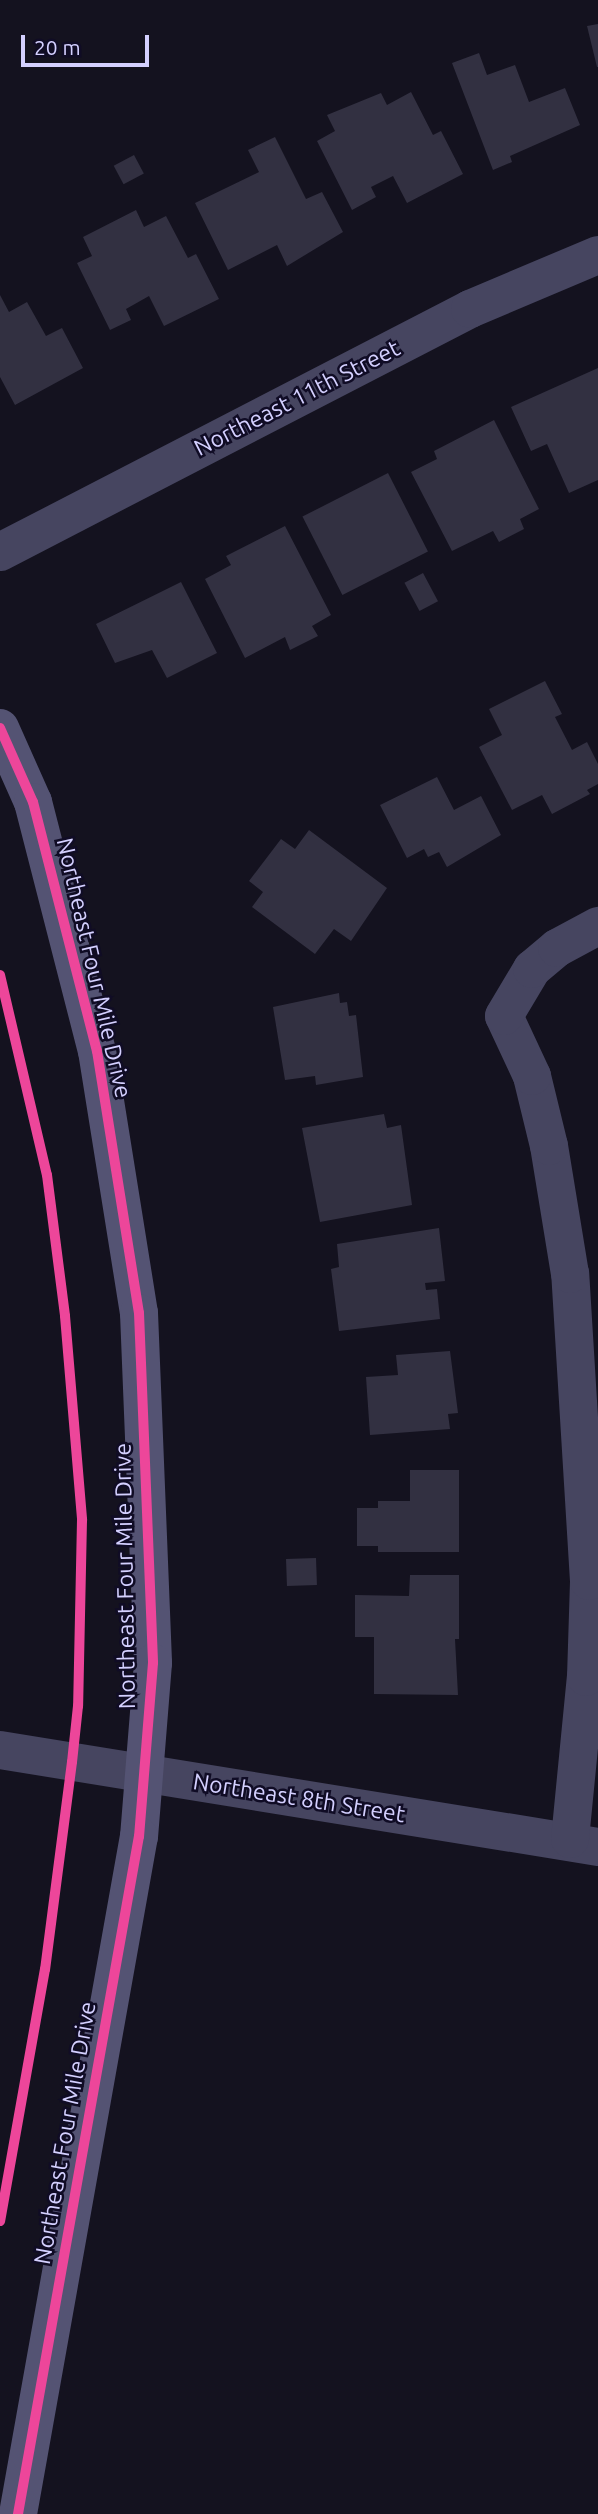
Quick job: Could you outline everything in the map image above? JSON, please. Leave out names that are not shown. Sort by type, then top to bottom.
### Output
[{"type":"street","name":"Northeast 11th Street","points":[[0,552],[470,309],[598,256]]},
{"type":"street","name":"Northeast Four Mile Drive","points":[[0,728],[33,802],[97,1051],[139,1313],[153,1663],[139,1836],[18,2514]]},
{"type":"street","points":[[584,1843],[589,1581],[570,1274],[549,1146],[532,1076],[504,1016],[532,969],[557,948],[598,926]]},
{"type":"street","name":"Northeast 8th Street","points":[[0,1750],[584,1843]]},
{"type":"building","points":[[598,24],[598,67],[597,67],[587,26]]},
{"type":"building","points":[[479,53],[487,75],[515,65],[529,102],[565,88],[580,125],[510,156],[512,162],[493,170],[452,63]]},
{"type":"building","points":[[411,92],[433,135],[441,131],[463,174],[407,203],[393,176],[371,187],[376,197],[352,210],[317,141],[335,131],[327,115],[381,93],[387,105]]},
{"type":"building","points":[[275,137],[306,199],[322,192],[343,232],[287,266],[277,245],[228,270],[195,203],[259,172],[248,150]]},
{"type":"building","points":[[134,155],[144,174],[124,184],[114,166]]},
{"type":"building","points":[[136,210],[144,227],[166,216],[188,258],[196,254],[219,299],[164,326],[149,296],[126,309],[131,320],[110,330],[77,263],[92,256],[83,237]]},
{"type":"building","points":[[0,295],[9,312],[27,302],[46,336],[62,328],[83,368],[15,405],[0,377]]},
{"type":"building","points":[[598,368],[598,480],[569,493],[547,444],[531,451],[511,407]]},
{"type":"building","points":[[494,420],[539,509],[520,519],[524,529],[499,542],[493,531],[452,551],[411,472],[437,459],[434,451]]},
{"type":"building","points":[[388,473],[428,551],[342,595],[302,517]]},
{"type":"building","points":[[285,526],[331,615],[312,626],[318,636],[290,650],[285,637],[245,658],[205,579],[231,565],[226,556]]},
{"type":"building","points":[[423,573],[438,601],[419,611],[404,583]]},
{"type":"building","points":[[181,582],[217,653],[167,678],[152,650],[115,663],[96,624]]},
{"type":"building","points":[[545,681],[562,714],[555,717],[572,750],[587,742],[598,764],[598,784],[587,790],[590,794],[552,814],[542,795],[512,810],[479,747],[502,735],[489,709]]},
{"type":"building","points":[[437,777],[454,810],[481,796],[501,835],[447,867],[439,852],[428,857],[424,849],[407,858],[380,805]]},
{"type":"building","points":[[309,830],[387,888],[351,941],[334,929],[315,954],[252,907],[263,892],[249,881],[281,839],[295,849]]},
{"type":"building","points":[[339,993],[340,1003],[347,1002],[349,1016],[356,1015],[363,1077],[316,1085],[315,1076],[285,1080],[273,1007]]},
{"type":"building","points":[[384,1114],[387,1128],[401,1125],[412,1205],[320,1222],[302,1128]]},
{"type":"building","points":[[439,1228],[445,1281],[425,1283],[426,1290],[437,1289],[440,1319],[339,1331],[331,1269],[339,1267],[337,1244]]},
{"type":"building","points":[[450,1351],[458,1413],[448,1414],[450,1429],[370,1435],[366,1377],[398,1375],[396,1355]]},
{"type":"building","points":[[410,1470],[459,1470],[459,1552],[378,1552],[378,1546],[357,1546],[357,1508],[378,1508],[378,1501],[410,1501]]},
{"type":"building","points":[[316,1558],[317,1585],[287,1586],[286,1559]]},
{"type":"building","points":[[410,1575],[459,1575],[459,1639],[455,1639],[458,1695],[374,1694],[374,1637],[355,1637],[355,1595],[409,1596]]},
{"type":"cycle path","points":[[0,728],[33,802],[97,1051],[139,1313],[153,1663],[139,1836],[18,2514]]},
{"type":"cycle path","points":[[0,975],[47,1175],[65,1316],[82,1520],[78,1706],[72,1762],[45,1969],[0,2221]]}]
